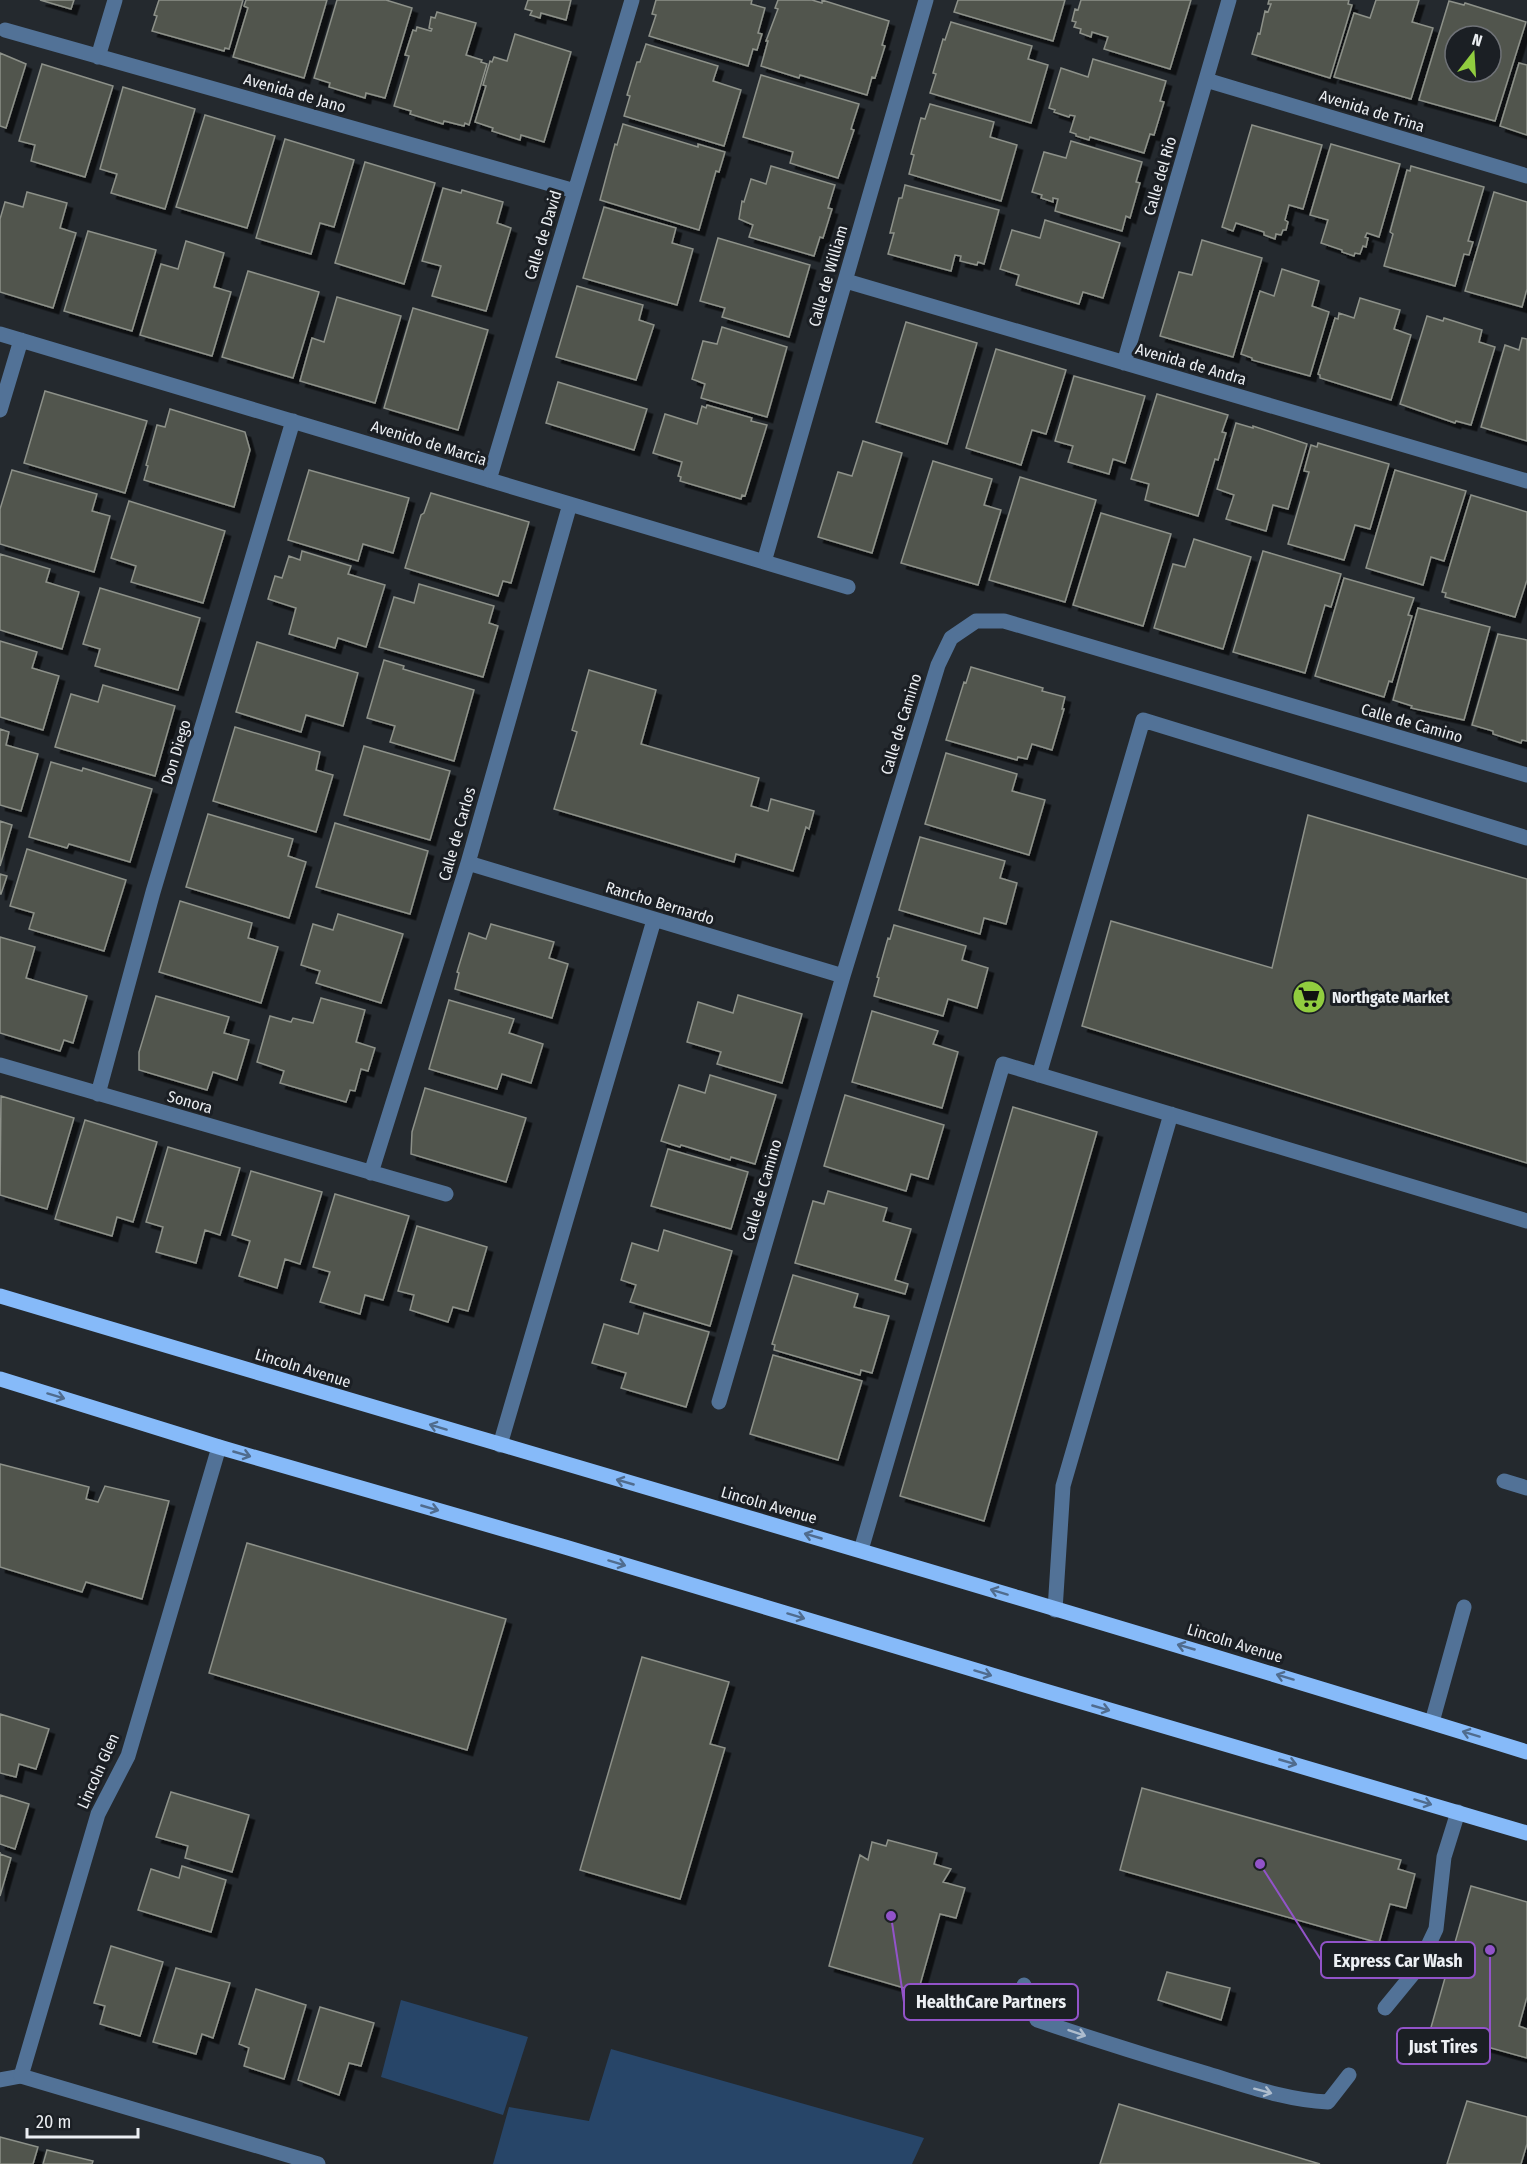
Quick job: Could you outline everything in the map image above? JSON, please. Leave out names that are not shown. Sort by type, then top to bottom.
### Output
[{"type":"main road","name":"Lincoln Avenue","points":[[0,1296],[861,1550],[1527,1752]]},
{"type":"main road","points":[[0,1379],[219,1447],[565,1547],[1053,1694],[1527,1833]]},
{"type":"street","points":[[98,57],[115,0]]},
{"type":"street","name":"Calle de David","points":[[489,480],[632,0]]},
{"type":"street","name":"Calle de William","points":[[764,562],[926,0]]},
{"type":"street","name":"Calle del Rio","points":[[1124,363],[1229,0]]},
{"type":"street","name":"Avenida de Jano","points":[[5,30],[575,191]]},
{"type":"street","name":"Avenida de Trina","points":[[1206,80],[1527,176]]},
{"type":"street","name":"Avenida de Andra","points":[[846,281],[1527,481]]},
{"type":"street","name":"Avenido de Marcia","points":[[0,334],[848,587]]},
{"type":"street","points":[[0,410],[21,340]]},
{"type":"street","name":"Don Diego","points":[[98,1094],[153,892],[293,421]]},
{"type":"street","name":"Calle de Carlos","points":[[371,1173],[468,864],[570,504]]},
{"type":"street","name":"Calle de Camino","points":[[719,1402],[843,976],[938,665],[951,638],[976,621],[1004,621],[1527,775]]},
{"type":"street","points":[[1039,1075],[1143,720],[1527,837]]},
{"type":"street","name":"Rancho Bernardo","points":[[468,864],[843,976]]},
{"type":"street","points":[[500,1445],[654,920]]},
{"type":"street","points":[[861,1550],[1003,1064],[1527,1221]]},
{"type":"street","name":"Sonora","points":[[0,1065],[446,1194]]},
{"type":"street","points":[[1055,1610],[1063,1486],[1171,1114]]},
{"type":"street","name":"Lincoln Glen","points":[[21,2076],[98,1814],[128,1756],[219,1447]]},
{"type":"street","points":[[1504,1481],[1527,1488]]},
{"type":"street","points":[[1432,1722],[1464,1607]]},
{"type":"street","points":[[1385,2008],[1417,1969],[1436,1929],[1444,1857],[1458,1812]]},
{"type":"street","points":[[1024,1985],[1036,2020],[1123,2049],[1258,2089],[1301,2100],[1328,2102],[1349,2075]]},
{"type":"street","points":[[0,2080],[21,2076],[318,2164]]},
{"type":"shaded area","points":[[401,2000],[528,2037],[503,2115],[381,2077]]},
{"type":"shaded area","points":[[611,2049],[924,2138],[912,2164],[493,2164],[509,2107],[589,2121]]},
{"type":"building","points":[[40,0],[74,0],[71,9]]},
{"type":"building","points":[[159,0],[243,0],[229,49],[225,48],[224,51],[152,31]]},
{"type":"building","points":[[246,0],[327,0],[304,78],[233,57],[248,8],[244,6]]},
{"type":"building","points":[[337,0],[386,0],[412,8],[385,98],[366,93],[365,98],[329,87],[330,83],[314,78]]},
{"type":"building","points":[[528,0],[571,0],[566,20],[541,13],[540,18],[530,15],[532,11],[525,9]]},
{"type":"building","points":[[656,0],[752,0],[751,4],[765,8],[758,33],[762,34],[757,50],[753,49],[748,66],[649,36],[656,15],[652,14]]},
{"type":"building","points":[[778,0],[812,0],[822,3],[822,0],[889,21],[882,45],[885,46],[867,95],[761,66],[768,41],[766,41],[778,9],[775,8]]},
{"type":"building","points":[[958,0],[1065,0],[1053,41],[954,12]]},
{"type":"building","points":[[1081,0],[1191,0],[1170,69],[1104,49],[1108,37],[1092,32],[1091,37],[1080,33],[1081,29],[1074,27],[1076,22],[1072,21],[1075,9],[1078,10]]},
{"type":"building","points":[[1269,0],[1349,0],[1348,4],[1352,5],[1330,78],[1252,54],[1258,33],[1260,34],[1265,11],[1268,12],[1271,4],[1268,4]]},
{"type":"building","points":[[1376,0],[1419,0],[1412,22],[1433,28],[1411,99],[1334,77],[1354,13],[1370,18]]},
{"type":"building","points":[[1449,1],[1464,5],[1465,3],[1526,22],[1495,121],[1419,100]]},
{"type":"building","points":[[437,12],[476,23],[466,55],[487,64],[469,125],[444,121],[443,124],[410,114],[411,111],[394,106],[409,56],[405,55],[413,30],[416,31],[417,27],[431,31],[432,29],[429,28],[431,17],[435,18]]},
{"type":"building","points":[[951,22],[1032,46],[1028,59],[1048,65],[1031,123],[930,93],[943,39],[945,40]]},
{"type":"building","points":[[515,34],[571,52],[544,142],[521,135],[520,140],[492,131],[493,128],[475,122],[486,86],[483,85],[490,61],[492,62],[494,57],[507,61]]},
{"type":"building","points":[[646,44],[718,66],[713,81],[741,90],[724,146],[624,116],[630,96],[627,95],[637,62],[640,62]]},
{"type":"building","points":[[0,53],[26,64],[6,128],[0,126]]},
{"type":"building","points":[[1093,59],[1166,81],[1160,101],[1164,102],[1154,135],[1150,134],[1144,153],[1090,137],[1089,140],[1076,136],[1070,132],[1075,116],[1070,115],[1069,117],[1049,108],[1061,68],[1088,77]]},
{"type":"building","points":[[1519,63],[1527,65],[1527,135],[1500,126]]},
{"type":"building","points":[[42,64],[113,86],[85,177],[31,161],[35,145],[19,141]]},
{"type":"building","points":[[761,75],[859,104],[851,129],[854,130],[838,178],[790,163],[793,152],[743,137]]},
{"type":"building","points":[[123,87],[195,109],[165,209],[111,193],[117,174],[100,169]]},
{"type":"building","points":[[930,104],[994,122],[990,137],[1017,145],[1001,201],[909,174],[914,155],[911,154],[921,118],[925,119]]},
{"type":"building","points":[[205,115],[275,136],[247,228],[176,207]]},
{"type":"building","points":[[623,124],[698,147],[698,144],[725,152],[719,172],[716,171],[699,230],[600,200],[615,144],[617,145]]},
{"type":"building","points":[[1252,125],[1322,145],[1303,209],[1289,205],[1285,220],[1288,222],[1286,230],[1283,230],[1281,235],[1276,234],[1275,239],[1264,235],[1264,232],[1236,223],[1233,231],[1222,227]]},
{"type":"building","points":[[285,139],[354,160],[334,227],[320,223],[311,254],[256,238]]},
{"type":"building","points":[[1071,141],[1142,162],[1136,182],[1140,183],[1130,218],[1126,216],[1122,231],[1055,211],[1058,199],[1053,198],[1053,202],[1032,192],[1044,152],[1066,158]]},
{"type":"building","points":[[1331,144],[1400,164],[1379,237],[1367,233],[1366,247],[1363,246],[1360,254],[1355,253],[1354,256],[1321,243],[1328,220],[1310,215]]},
{"type":"building","points":[[365,162],[435,183],[404,284],[335,263]]},
{"type":"building","points":[[771,166],[835,185],[828,208],[832,209],[823,238],[820,237],[814,256],[749,237],[753,225],[739,219],[742,201],[744,202],[751,179],[766,184]]},
{"type":"building","points":[[1411,166],[1484,187],[1468,241],[1473,242],[1469,255],[1464,254],[1455,286],[1384,266],[1393,234],[1390,232],[1407,170],[1410,171]]},
{"type":"building","points":[[905,185],[999,210],[984,264],[978,262],[977,265],[960,261],[961,256],[955,255],[951,271],[888,254],[894,233],[890,233],[899,198],[902,198]]},
{"type":"building","points":[[443,188],[461,193],[462,190],[503,202],[497,223],[511,228],[486,311],[432,296],[441,266],[422,261]]},
{"type":"building","points":[[27,192],[67,203],[60,228],[76,233],[53,308],[0,292],[0,219],[5,202],[23,207]]},
{"type":"building","points":[[1494,192],[1527,202],[1527,289],[1522,307],[1465,291]]},
{"type":"building","points":[[604,207],[676,228],[672,243],[693,249],[677,305],[583,278]]},
{"type":"building","points":[[1045,220],[1120,243],[1103,298],[1083,292],[1079,304],[1016,285],[1019,275],[1000,269],[1012,230],[1040,238]]},
{"type":"building","points":[[88,231],[156,250],[132,331],[64,311]]},
{"type":"building","points":[[718,238],[810,265],[789,337],[722,317],[725,308],[700,301]]},
{"type":"building","points":[[1202,240],[1262,258],[1233,357],[1160,336],[1179,272],[1192,275]]},
{"type":"building","points":[[186,241],[224,253],[214,287],[231,292],[212,356],[140,335],[161,264],[178,269]]},
{"type":"building","points":[[1282,269],[1319,281],[1312,306],[1329,312],[1310,376],[1252,360],[1241,354],[1260,291],[1274,296]]},
{"type":"building","points":[[248,271],[319,292],[293,378],[222,357]]},
{"type":"building","points":[[577,286],[643,305],[639,320],[654,325],[636,380],[556,357]]},
{"type":"building","points":[[337,297],[401,316],[375,403],[300,381],[312,338],[324,342]]},
{"type":"building","points":[[1360,298],[1400,310],[1394,329],[1411,335],[1391,400],[1320,378],[1318,374],[1335,318],[1338,319],[1339,313],[1354,318]]},
{"type":"building","points":[[413,308],[488,330],[458,430],[384,408]]},
{"type":"building","points":[[1427,316],[1443,321],[1444,318],[1482,330],[1479,342],[1495,347],[1471,425],[1456,421],[1455,423],[1400,404]]},
{"type":"building","points":[[906,322],[977,343],[947,444],[876,422]]},
{"type":"building","points":[[722,327],[787,347],[767,417],[701,398],[705,384],[692,379],[703,341],[717,344]]},
{"type":"building","points":[[1522,338],[1527,339],[1527,441],[1481,427],[1505,345],[1519,350]]},
{"type":"building","points":[[996,349],[1066,370],[1046,434],[1032,430],[1021,465],[966,448]]},
{"type":"building","points":[[1074,376],[1145,396],[1125,463],[1113,459],[1109,474],[1068,462],[1073,446],[1055,441]]},
{"type":"building","points":[[558,382],[647,409],[634,450],[546,423]]},
{"type":"building","points":[[45,391],[147,421],[125,493],[24,463]]},
{"type":"building","points":[[1157,394],[1228,415],[1222,432],[1226,433],[1218,460],[1215,459],[1198,516],[1145,500],[1149,484],[1131,479]]},
{"type":"building","points":[[707,405],[752,418],[751,421],[767,425],[745,496],[742,495],[741,499],[680,481],[681,477],[678,476],[682,462],[653,453],[665,414],[697,424],[702,406],[706,408]]},
{"type":"building","points":[[170,409],[245,432],[250,450],[234,507],[144,480],[157,425],[165,427]]},
{"type":"building","points":[[1236,423],[1253,428],[1253,426],[1307,444],[1288,509],[1273,505],[1266,531],[1226,519],[1234,495],[1217,489]]},
{"type":"building","points":[[863,441],[902,453],[872,553],[818,537],[838,472],[852,476]]},
{"type":"building","points":[[1318,443],[1389,464],[1370,529],[1355,525],[1344,560],[1288,544],[1309,472],[1304,471],[1311,445],[1317,447]]},
{"type":"building","points":[[933,461],[992,479],[984,505],[1001,510],[978,585],[901,563]]},
{"type":"building","points":[[12,470],[97,494],[92,511],[110,516],[94,572],[0,544],[0,509]]},
{"type":"building","points":[[309,470],[409,498],[393,553],[363,544],[358,561],[288,540]]},
{"type":"building","points":[[1395,470],[1466,491],[1444,561],[1431,557],[1423,585],[1366,568]]},
{"type":"building","points":[[1020,477],[1096,500],[1065,602],[989,580]]},
{"type":"building","points":[[431,493],[529,522],[511,583],[503,581],[498,596],[405,568],[421,515],[424,513]]},
{"type":"building","points":[[1471,495],[1527,512],[1527,580],[1515,617],[1445,597],[1446,593],[1442,592]]},
{"type":"building","points":[[129,501],[225,531],[203,603],[131,582],[136,566],[111,558]]},
{"type":"building","points":[[1101,513],[1171,534],[1143,626],[1073,605]]},
{"type":"building","points":[[1194,539],[1251,557],[1223,649],[1154,628],[1173,564],[1185,567]]},
{"type":"building","points":[[302,551],[351,566],[348,574],[385,585],[366,647],[338,638],[335,648],[289,634],[296,608],[268,599],[275,576],[282,578],[289,556],[300,560]]},
{"type":"building","points":[[1263,551],[1341,574],[1331,607],[1325,605],[1305,673],[1233,652]]},
{"type":"building","points":[[0,554],[50,569],[46,582],[79,592],[62,649],[0,630]]},
{"type":"building","points":[[1344,578],[1414,598],[1408,615],[1412,616],[1392,682],[1389,681],[1384,697],[1315,676]]},
{"type":"building","points":[[419,584],[494,606],[489,623],[498,626],[483,677],[379,647],[394,597],[414,603]]},
{"type":"building","points":[[100,588],[200,618],[178,690],[95,666],[100,649],[83,644]]},
{"type":"building","points":[[1418,608],[1490,627],[1464,720],[1411,708],[1412,706],[1393,700]]},
{"type":"building","points":[[1498,634],[1527,640],[1527,741],[1522,740],[1521,743],[1472,725]]},
{"type":"building","points":[[0,641],[37,652],[32,668],[59,676],[43,730],[0,717]]},
{"type":"building","points":[[257,642],[358,673],[343,726],[306,715],[301,732],[236,712]]},
{"type":"building","points":[[384,660],[404,666],[403,669],[474,690],[454,761],[390,742],[395,726],[367,718]]},
{"type":"building","points":[[971,667],[1043,688],[1042,691],[1065,697],[1062,709],[1064,709],[1052,750],[1032,744],[1027,759],[1018,757],[1017,760],[946,740]]},
{"type":"building","points":[[589,670],[656,690],[641,744],[759,778],[751,806],[768,811],[771,799],[814,811],[809,829],[806,827],[793,871],[736,854],[734,862],[554,809],[577,732],[572,730]]},
{"type":"building","points":[[103,685],[175,706],[155,776],[55,747],[71,694],[98,702]]},
{"type":"building","points":[[235,727],[320,752],[316,770],[333,775],[316,832],[213,801]]},
{"type":"building","points":[[0,729],[9,732],[6,745],[38,754],[21,811],[0,805]]},
{"type":"building","points":[[364,746],[450,771],[430,840],[344,815]]},
{"type":"building","points":[[946,753],[1017,774],[1012,791],[1045,800],[1029,855],[925,824]]},
{"type":"building","points":[[51,762],[82,771],[83,768],[152,789],[130,862],[69,844],[67,848],[29,837]]},
{"type":"building","points":[[208,814],[293,839],[288,856],[306,862],[289,918],[186,887]]},
{"type":"building","name":"Northgate Market","points":[[1308,815],[1527,879],[1527,1163],[1082,1026],[1111,921],[1272,968]]},
{"type":"building","points":[[0,821],[12,825],[0,866]]},
{"type":"building","points":[[335,823],[428,851],[410,914],[316,887]]},
{"type":"building","points":[[920,837],[1005,861],[1000,878],[1017,883],[1006,924],[984,918],[980,934],[899,910]]},
{"type":"building","points":[[27,849],[126,880],[104,951],[29,929],[34,913],[10,906]]},
{"type":"building","points":[[0,874],[7,876],[1,894],[0,894]]},
{"type":"building","points":[[180,901],[252,923],[248,938],[278,947],[261,1003],[159,972]]},
{"type":"building","points":[[338,914],[403,934],[381,1003],[316,983],[320,971],[301,965],[313,924],[333,930]]},
{"type":"building","points":[[491,924],[554,942],[549,958],[568,964],[552,1018],[455,989],[459,973],[457,972],[469,933],[486,939]]},
{"type":"building","points":[[894,925],[966,946],[962,960],[988,968],[977,1008],[948,999],[943,1016],[874,996],[879,978],[877,977]]},
{"type":"building","points":[[0,937],[35,947],[26,978],[87,996],[73,1043],[64,1040],[60,1051],[0,1033]]},
{"type":"building","points":[[738,995],[802,1014],[782,1083],[717,1064],[721,1052],[687,1042],[698,1002],[733,1013]]},
{"type":"building","points":[[156,996],[229,1017],[224,1033],[249,1040],[237,1080],[213,1072],[207,1090],[139,1070],[139,1052]]},
{"type":"building","points":[[321,998],[365,1010],[356,1042],[375,1048],[368,1071],[361,1069],[355,1091],[350,1090],[346,1102],[280,1083],[284,1071],[257,1062],[270,1016],[291,1022],[293,1018],[313,1023]]},
{"type":"building","points":[[449,1000],[514,1019],[509,1033],[543,1044],[531,1083],[502,1074],[497,1089],[429,1069]]},
{"type":"building","points":[[872,1011],[938,1031],[933,1044],[958,1052],[942,1108],[852,1082]]},
{"type":"building","points":[[710,1075],[776,1095],[755,1164],[731,1157],[730,1160],[661,1141],[679,1085],[705,1093]]},
{"type":"building","points":[[425,1088],[526,1118],[506,1182],[411,1154],[412,1132]]},
{"type":"building","points":[[845,1095],[944,1125],[928,1179],[911,1174],[906,1191],[824,1166]]},
{"type":"building","points":[[1,1096],[74,1118],[47,1209],[0,1195]]},
{"type":"building","points":[[1013,1107],[1097,1132],[984,1521],[900,1496]]},
{"type":"building","points":[[85,1120],[157,1142],[133,1222],[117,1217],[112,1236],[55,1219]]},
{"type":"building","points":[[168,1147],[240,1168],[220,1235],[205,1230],[196,1263],[156,1252],[163,1227],[146,1222]]},
{"type":"building","points":[[668,1149],[748,1172],[731,1229],[651,1206]]},
{"type":"building","points":[[251,1171],[322,1192],[300,1264],[285,1259],[277,1288],[239,1276],[250,1241],[232,1235]]},
{"type":"building","points":[[828,1191],[887,1208],[883,1221],[911,1229],[895,1280],[908,1284],[905,1294],[795,1263],[813,1201],[824,1204]]},
{"type":"building","points":[[335,1194],[409,1216],[383,1300],[365,1295],[360,1314],[320,1302],[330,1272],[313,1267]]},
{"type":"building","points":[[417,1226],[487,1247],[468,1311],[453,1307],[448,1322],[410,1310],[414,1295],[398,1291]]},
{"type":"building","points":[[664,1230],[732,1251],[710,1326],[630,1302],[636,1285],[621,1280],[632,1243],[658,1251]]},
{"type":"building","points":[[793,1275],[858,1294],[854,1307],[889,1316],[872,1373],[861,1370],[860,1375],[774,1350],[775,1345],[772,1344]]},
{"type":"building","points":[[644,1313],[709,1332],[686,1407],[621,1388],[626,1373],[592,1363],[604,1324],[638,1334]]},
{"type":"building","points":[[773,1355],[862,1381],[838,1460],[750,1434]]},
{"type":"building","points":[[0,1464],[89,1487],[86,1499],[98,1502],[105,1486],[169,1501],[142,1599],[86,1582],[82,1592],[0,1567]]},
{"type":"building","points":[[247,1543],[506,1619],[467,1750],[209,1673]]},
{"type":"building","points":[[642,1657],[729,1682],[710,1744],[725,1748],[680,1899],[580,1870]]},
{"type":"building","points":[[0,1714],[49,1729],[36,1769],[19,1764],[16,1777],[0,1773]]},
{"type":"building","points":[[1142,1788],[1401,1860],[1398,1869],[1415,1874],[1406,1908],[1390,1904],[1379,1943],[1120,1870]]},
{"type":"building","points":[[171,1792],[249,1815],[232,1872],[185,1858],[188,1846],[156,1837]]},
{"type":"building","points":[[0,1795],[29,1804],[15,1849],[0,1844]]},
{"type":"building","points":[[888,1840],[937,1853],[934,1864],[951,1869],[943,1882],[965,1888],[956,1918],[940,1914],[918,1992],[829,1966],[860,1855],[868,1860],[872,1842],[886,1846]]},
{"type":"building","points":[[0,1854],[11,1858],[0,1896]]},
{"type":"building","points":[[182,1866],[226,1880],[211,1932],[138,1910],[151,1869],[179,1878]]},
{"type":"building","points":[[1471,1886],[1527,1902],[1527,1997],[1519,2026],[1527,2029],[1527,2058],[1430,2031]]},
{"type":"building","points":[[111,1946],[163,1962],[140,2036],[100,2024],[105,2006],[94,2003]]},
{"type":"building","points":[[176,1968],[230,1983],[213,2038],[202,2034],[196,2054],[153,2042]]},
{"type":"building","points":[[1167,1972],[1230,1988],[1221,2020],[1158,2000]]},
{"type":"building","points":[[256,1989],[306,2005],[284,2079],[244,2066],[249,2048],[239,2044]]},
{"type":"building","points":[[320,2007],[374,2023],[361,2066],[349,2063],[339,2095],[298,2080]]},
{"type":"building","points":[[1467,2101],[1527,2117],[1527,2144],[1521,2164],[1447,2164]]},
{"type":"building","points":[[1119,2104],[1320,2164],[1100,2164]]},
{"type":"building","points":[[0,2137],[38,2147],[33,2164],[0,2164]]},
{"type":"building","points":[[47,2150],[93,2161],[92,2164],[43,2164]]},
{"type":"place","name":"Northgate Market","points":[[1309,997]]},
{"type":"place","name":"Express Car Wash","points":[[1260,1864]]},
{"type":"place","name":"HealthCare Partners","points":[[891,1916]]},
{"type":"place","name":"Just Tires","points":[[1490,1950]]}]
